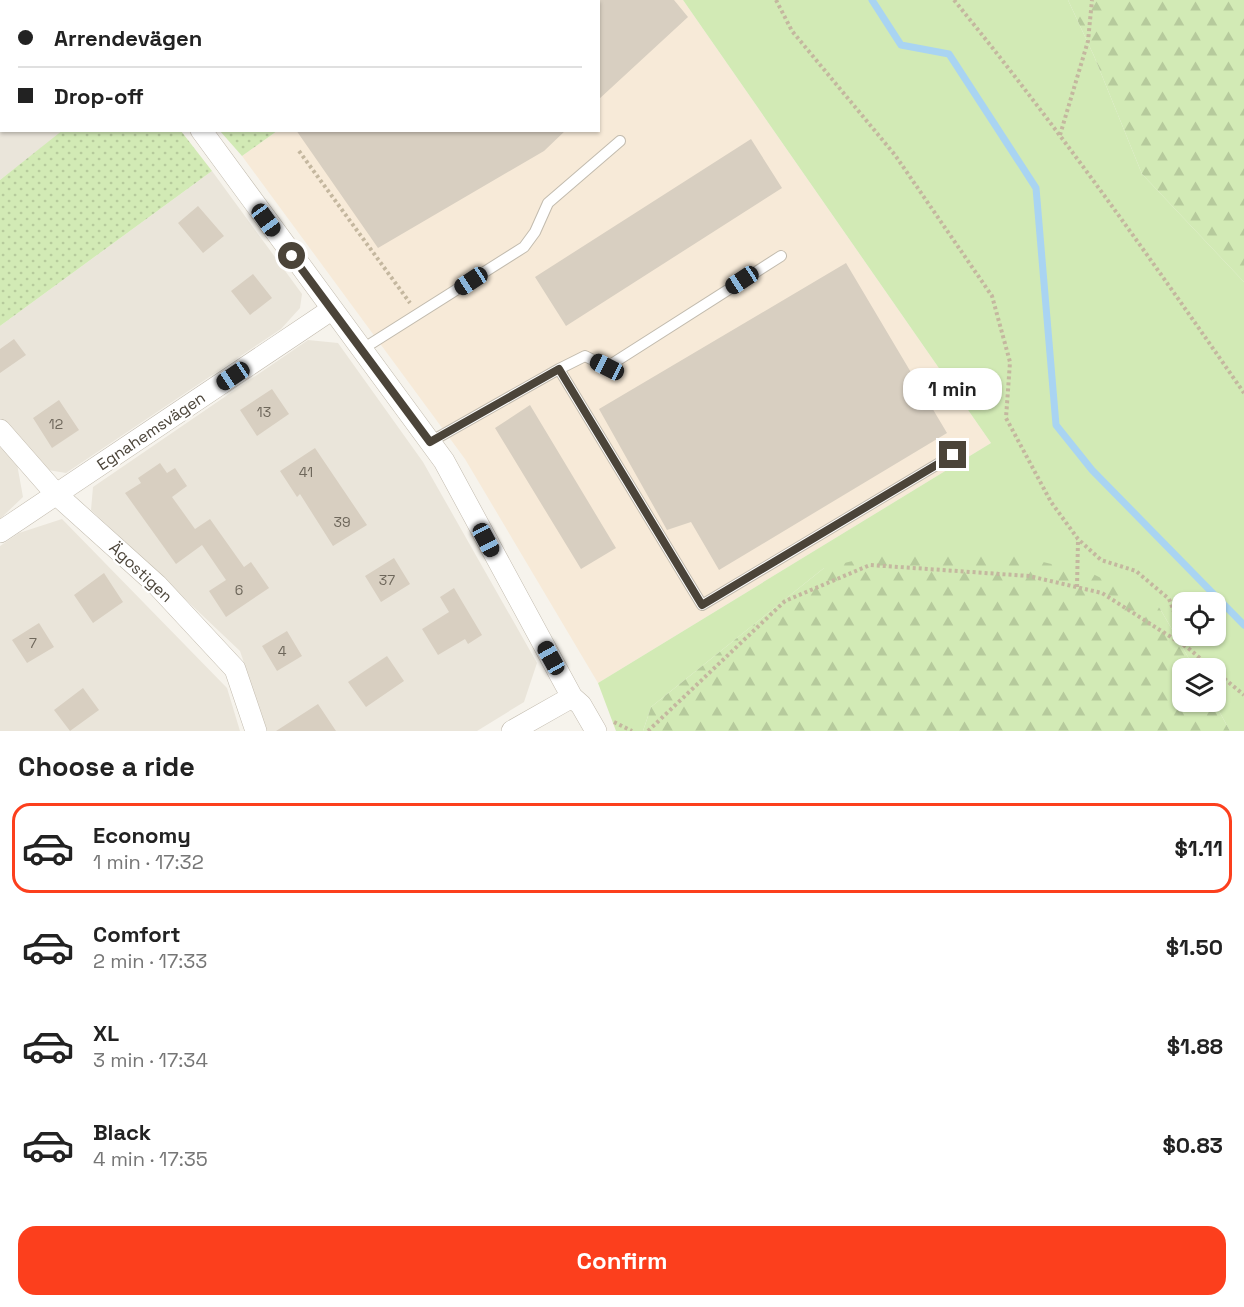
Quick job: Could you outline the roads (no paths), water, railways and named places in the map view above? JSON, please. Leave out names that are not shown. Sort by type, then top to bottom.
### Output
[{"type":"street","points":[[202,132],[361,351],[444,461],[572,697],[581,705],[596,731]]},
{"type":"street","name":"Egnahemsvägen","points":[[0,532],[331,310]]},
{"type":"street","name":"Ägostigen","points":[[0,430],[56,494],[157,585],[235,669],[256,731]]},
{"type":"street","points":[[512,731],[572,697]]},
{"type":"lane","points":[[361,351],[524,247],[535,232],[548,203],[620,141]]},
{"type":"lane","points":[[430,442],[585,356],[607,367],[781,256]]},
{"type":"lane","points":[[559,369],[702,605],[953,455]]},
{"type":"waterway","points":[[872,0],[901,45],[949,54],[1036,188],[1056,425],[1092,470],[1244,625]]}]
